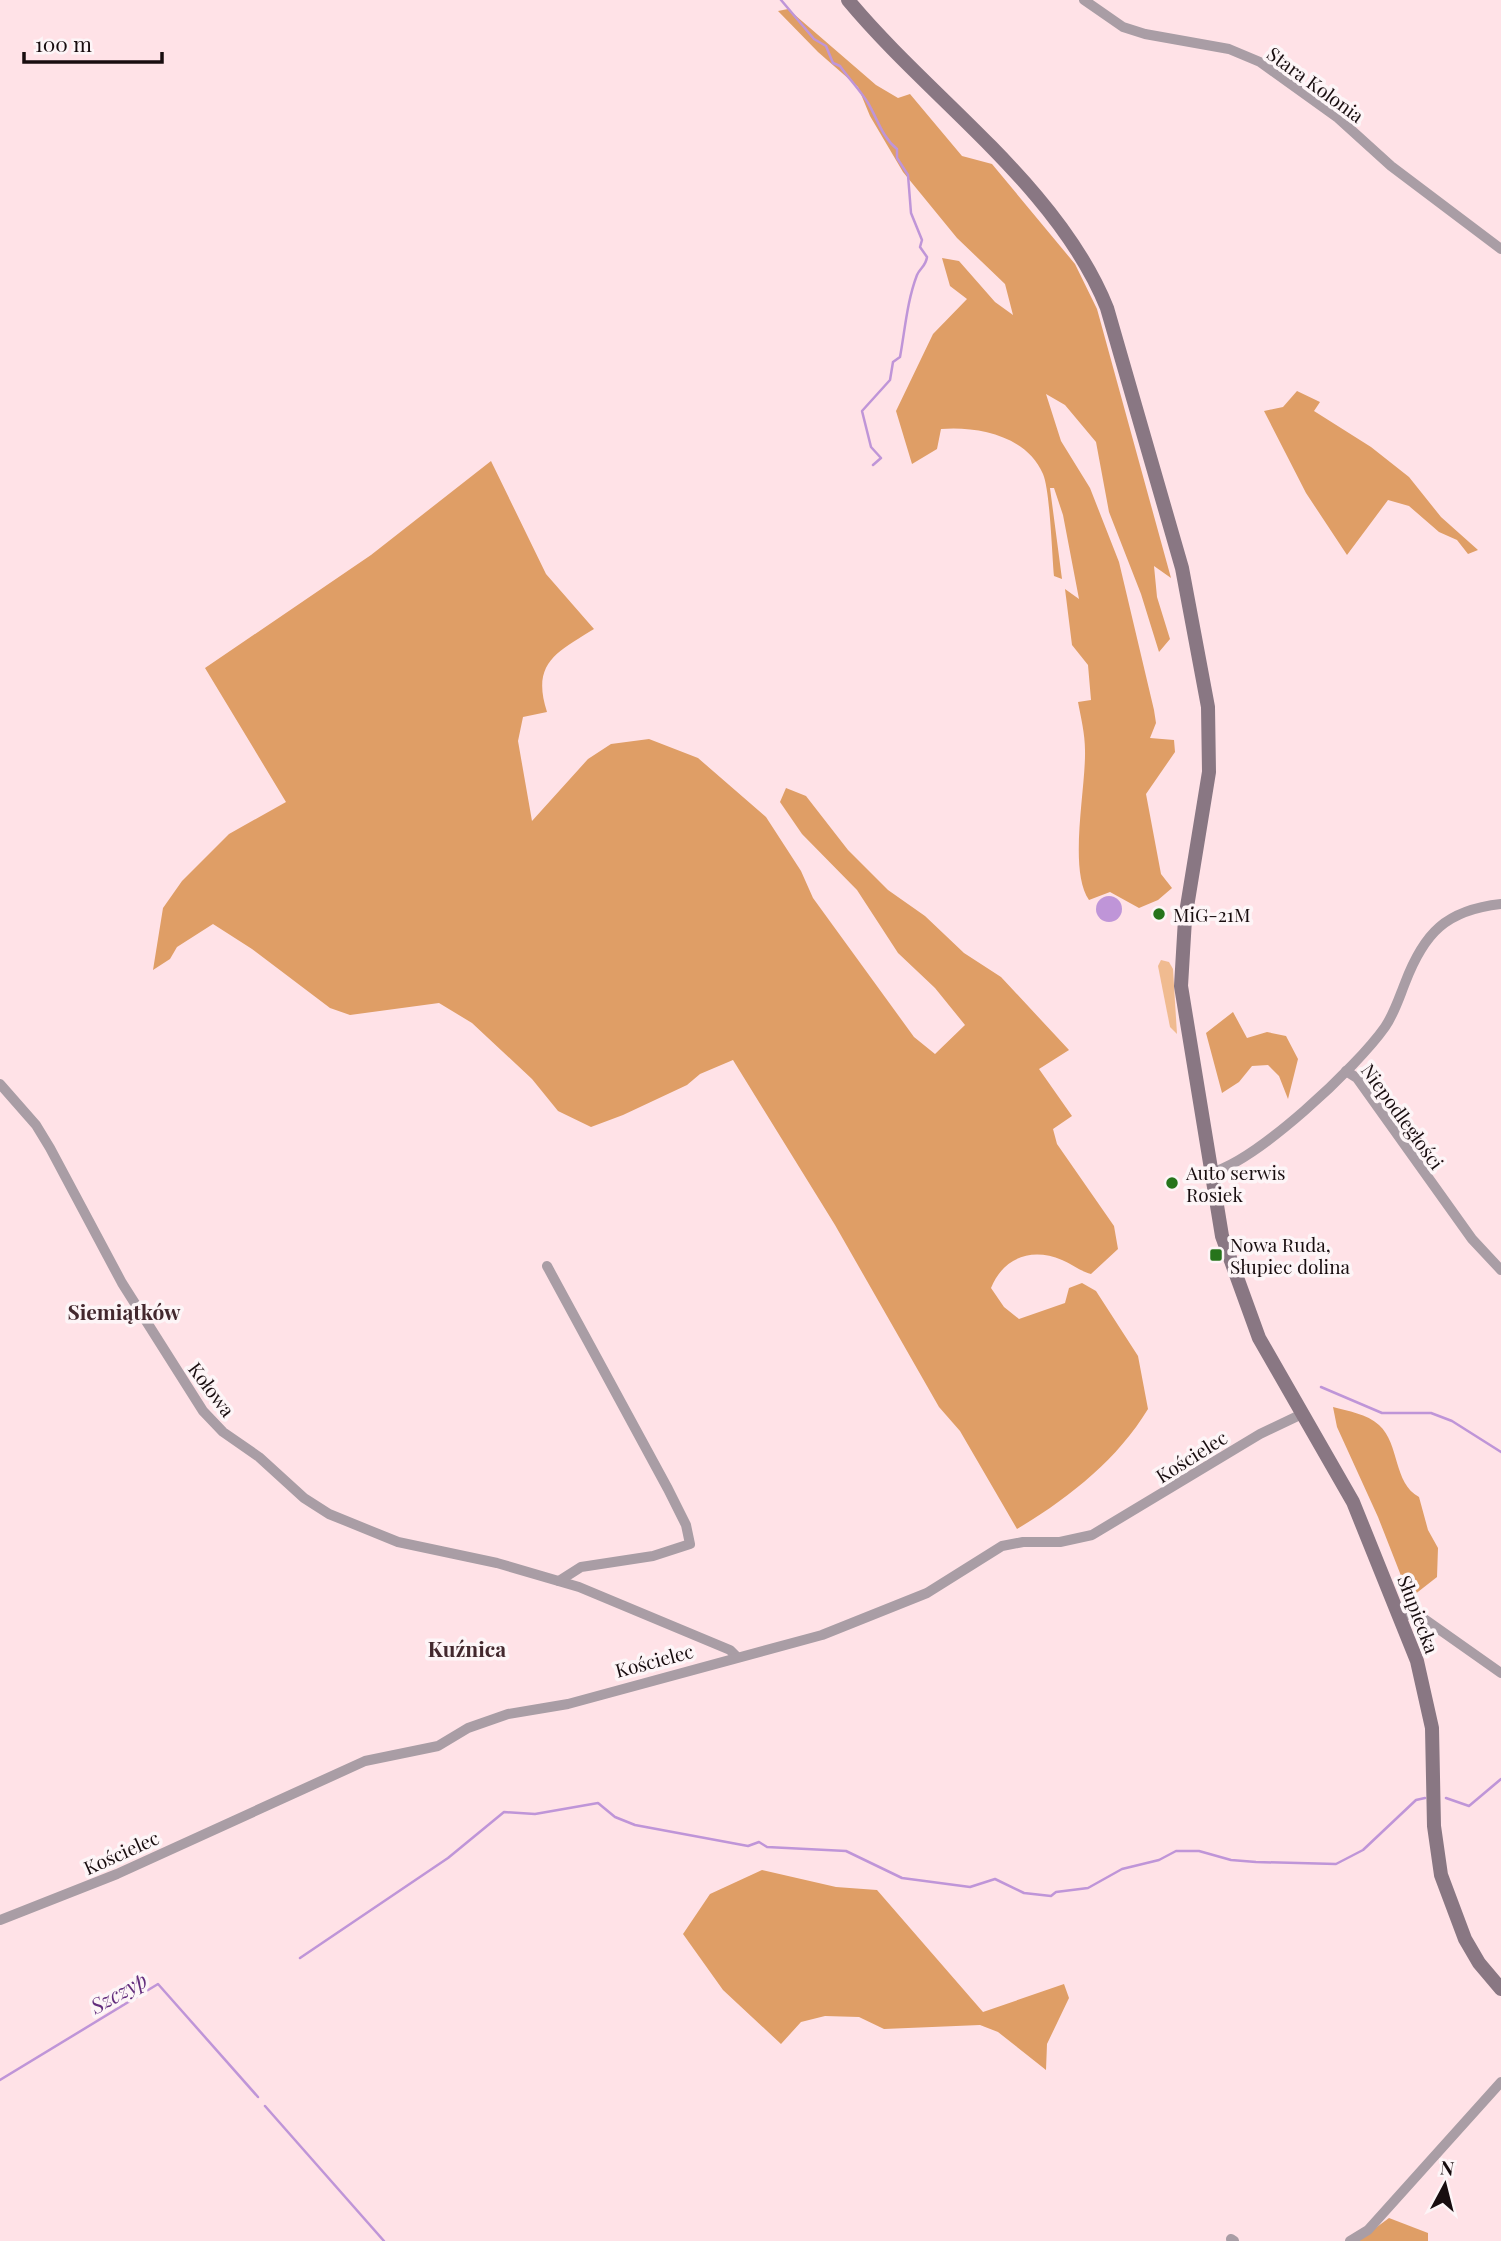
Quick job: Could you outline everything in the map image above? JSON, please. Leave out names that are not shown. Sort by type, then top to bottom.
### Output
[{"type":"main road","name":"Słupiecka","points":[[848,0],[898,57],[1007,166],[1069,237],[1100,290],[1113,326],[1182,568],[1208,708],[1209,772],[1185,919],[1181,986],[1217,1216],[1232,1271],[1259,1338],[1353,1502],[1401,1617],[1429,1702],[1434,1826],[1441,1875],[1465,1939],[1479,1963],[1501,1989]]},
{"type":"street","name":"Stara Kolonia","points":[[1084,0],[1123,27],[1145,34],[1229,49],[1260,62],[1338,118],[1391,166],[1501,249]]},
{"type":"street","name":"Niepodległości","points":[[1501,904],[1462,912],[1432,933],[1413,960],[1388,1024],[1346,1072],[1357,1078],[1472,1239],[1501,1270]]},
{"type":"street","points":[[1210,1173],[1244,1159],[1346,1072]]},
{"type":"street","name":"Kołowa","points":[[0,1084],[43,1136],[132,1300],[194,1398],[223,1432],[259,1457],[312,1504],[347,1523],[411,1546],[497,1563],[622,1603],[736,1656]]},
{"type":"street","points":[[547,1266],[668,1489],[686,1525],[690,1544],[653,1556],[581,1567],[559,1581]]},
{"type":"street","name":"Kościelec","points":[[0,1920],[117,1874],[353,1765],[438,1746],[487,1720],[568,1704],[736,1656],[822,1635],[927,1593],[1002,1546],[1023,1542],[1060,1542],[1092,1535],[1260,1434],[1302,1414]]},
{"type":"street","points":[[1401,1617],[1410,1614],[1423,1618],[1501,1674]]},
{"type":"street","points":[[1350,2241],[1368,2230],[1501,2082]]},
{"type":"shaded area","points":[[788,9],[876,85],[898,98],[910,94],[962,156],[992,164],[1075,264],[1097,309],[1171,578],[1154,566],[1157,597],[1170,639],[1159,652],[1141,594],[1109,512],[1096,442],[1065,405],[1046,394],[1061,441],[1090,488],[1119,562],[1154,710],[1156,723],[1150,738],[1174,740],[1175,752],[1146,794],[1161,874],[1172,888],[1158,900],[1139,908],[1110,892],[1089,900],[1083,886],[1079,849],[1085,750],[1078,702],[1091,700],[1088,665],[1072,645],[1065,589],[1079,599],[1063,515],[1054,488],[1050,488],[1062,579],[1054,576],[1045,482],[1036,461],[1026,451],[1000,436],[970,429],[941,429],[937,449],[912,464],[896,411],[933,334],[967,299],[950,286],[942,258],[959,261],[995,302],[1013,315],[1005,284],[957,238],[903,172],[870,116],[858,87],[818,52],[778,11]]},
{"type":"shaded area","points":[[1297,391],[1320,402],[1314,411],[1371,447],[1409,477],[1441,517],[1478,550],[1468,554],[1457,540],[1439,532],[1409,506],[1388,500],[1347,555],[1306,493],[1264,411],[1283,407]]},
{"type":"shaded area","points":[[491,461],[546,574],[594,629],[559,652],[545,670],[542,682],[547,712],[523,717],[518,741],[532,821],[588,759],[611,744],[649,739],[698,758],[766,817],[801,871],[813,898],[914,1037],[935,1054],[965,1025],[935,988],[898,953],[857,890],[802,834],[780,802],[786,788],[806,796],[848,850],[888,890],[925,916],[964,953],[1001,977],[1069,1050],[1039,1069],[1072,1116],[1053,1129],[1057,1144],[1114,1226],[1118,1249],[1091,1274],[1051,1256],[1029,1255],[1019,1258],[1003,1269],[991,1288],[1004,1307],[1019,1319],[1065,1303],[1069,1288],[1082,1283],[1096,1291],[1138,1356],[1148,1409],[1136,1428],[1107,1461],[1073,1491],[1017,1529],[960,1431],[939,1407],[835,1225],[733,1060],[700,1074],[687,1085],[591,1127],[558,1111],[532,1079],[472,1023],[439,1003],[350,1015],[330,1008],[252,949],[213,924],[177,947],[170,959],[153,970],[163,908],[182,881],[229,834],[286,802],[205,668],[371,555]]},
{"type":"shaded area","points":[[1109,896],[1118,900],[1122,909],[1118,918],[1109,922],[1100,918],[1096,909],[1100,900]]},
{"type":"shaded area","points":[[1161,960],[1169,962],[1173,969],[1177,1034],[1170,1027],[1158,966]]},
{"type":"shaded area","points":[[1233,1012],[1247,1038],[1267,1032],[1286,1036],[1298,1059],[1288,1099],[1279,1076],[1268,1065],[1252,1066],[1239,1082],[1222,1093],[1206,1033]]},
{"type":"shaded area","points":[[1333,1407],[1363,1416],[1379,1425],[1386,1433],[1405,1483],[1419,1497],[1428,1530],[1438,1548],[1437,1577],[1414,1595],[1407,1591],[1378,1517],[1337,1427]]},
{"type":"shaded area","points":[[762,1870],[836,1887],[877,1890],[983,2012],[1064,1984],[1069,1998],[1047,2044],[1046,2070],[998,2032],[980,2025],[884,2029],[859,2017],[825,2016],[801,2022],[781,2044],[723,1990],[683,1934],[710,1894]]},
{"type":"shaded area","points":[[1389,2218],[1428,2233],[1428,2241],[1358,2241]]},
{"type":"waterway","points":[[781,0],[814,39],[826,46],[833,63],[840,66],[862,94],[884,134],[897,149],[897,158],[908,175],[911,213],[922,240],[920,247],[927,257],[917,275],[911,295],[900,357],[893,362],[890,380],[862,411],[871,447],[881,458],[873,465]]},
{"type":"waterway","points":[[1321,1387],[1382,1413],[1431,1413],[1452,1421],[1501,1452]]},
{"type":"waterway","points":[[1446,1798],[1469,1806],[1501,1779]]},
{"type":"waterway","points":[[300,1958],[448,1858],[504,1812],[535,1814],[598,1803],[615,1817],[635,1825],[748,1846],[759,1842],[767,1847],[846,1851],[902,1878],[970,1887],[995,1879],[1024,1893],[1051,1896],[1056,1892],[1088,1888],[1122,1869],[1159,1860],[1176,1851],[1199,1851],[1231,1860],[1336,1864],[1363,1850],[1416,1800],[1425,1798]]},
{"type":"waterway","name":"Szczyp","points":[[0,2080],[158,1984],[258,2097]]},
{"type":"waterway","name":"Szczyp","points":[[265,2106],[384,2241]]},
{"type":"place","name":"MiG-21M","points":[[1159,914]]},
{"type":"place","name":"Auto serwis Rosiek","points":[[1172,1183]]},
{"type":"place","name":"Nowa Ruda, Słupiec dolina","points":[[1216,1255]]},
{"type":"district","name":"Siemiątków","points":[[124,1311]]},
{"type":"district","name":"Kuźnica","points":[[467,1648]]}]
